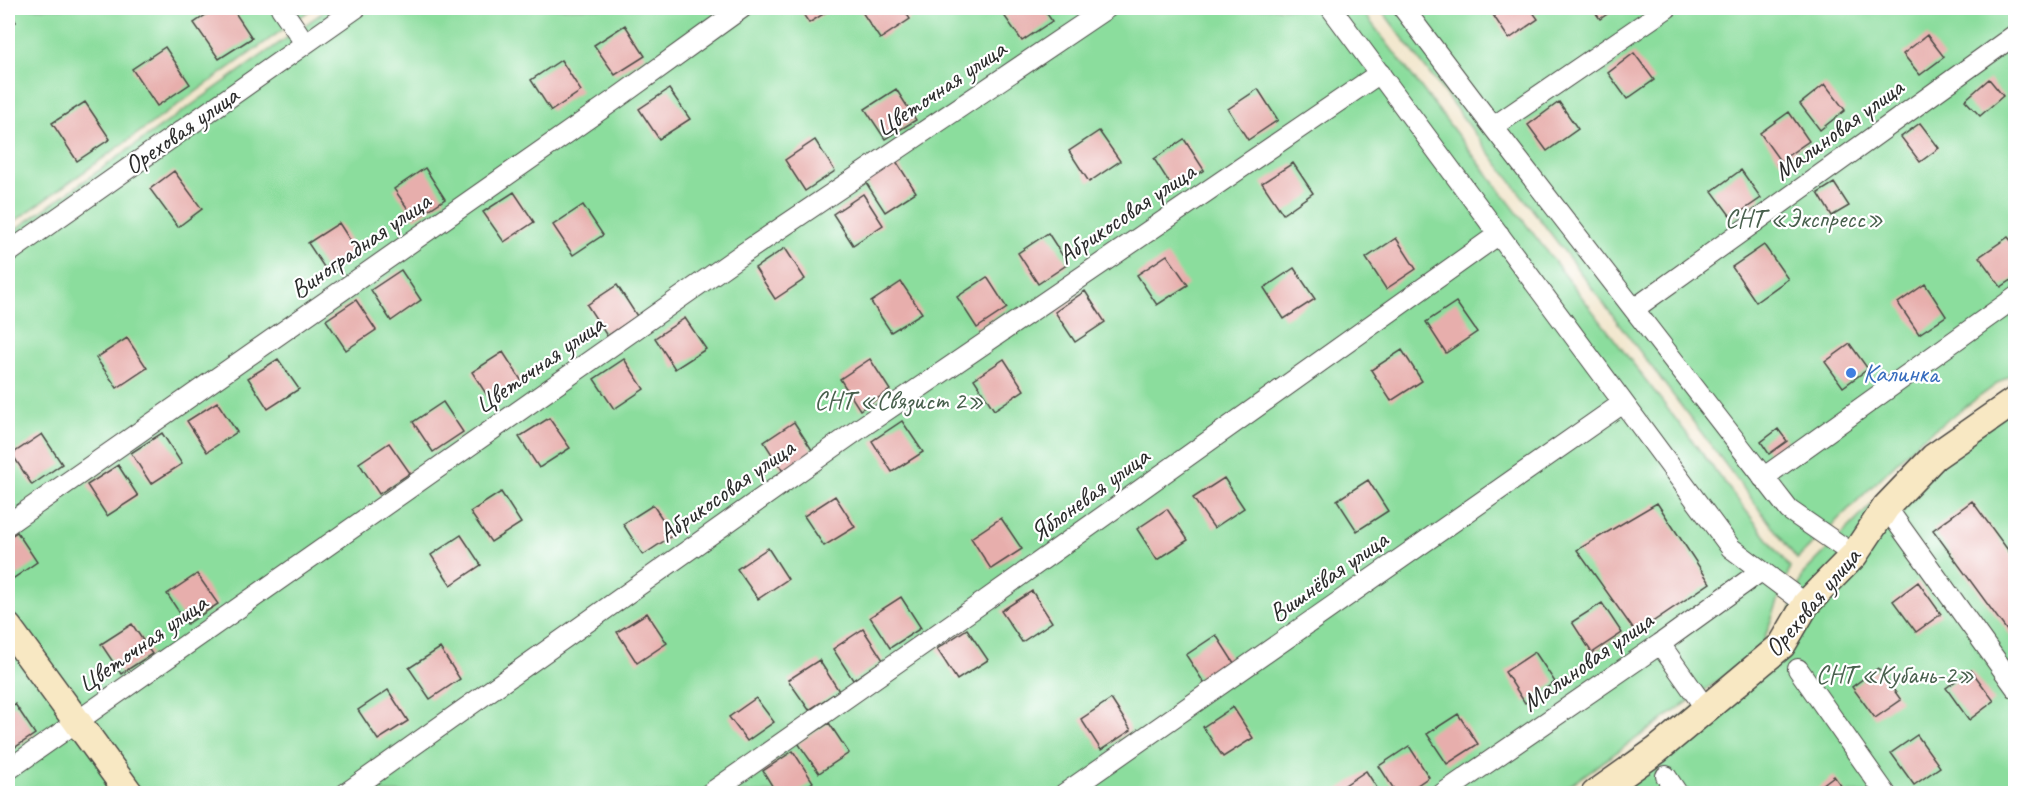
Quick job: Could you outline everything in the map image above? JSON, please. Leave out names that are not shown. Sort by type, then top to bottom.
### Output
[{"type":"street","points":[[281,8],[305,43]]},
{"type":"street","name":"Ореховая улица","points":[[8,253],[356,8]]},
{"type":"street","name":"Виноградная улица","points":[[8,524],[610,103],[742,8]]},
{"type":"street","name":"Цветочная улица","points":[[8,770],[738,257],[1107,8]]},
{"type":"street","points":[[1331,8],[1731,548],[1806,604]]},
{"type":"street","points":[[1403,8],[1789,510],[1854,555]]},
{"type":"street","points":[[1493,127],[1667,8]]},
{"type":"street","name":"Малиновая улица","points":[[1634,309],[2016,34]]},
{"type":"street","name":"Абрикосовая улица","points":[[345,794],[859,429],[1380,73]]},
{"type":"street","name":"Яблоневая улица","points":[[709,794],[986,600],[1499,234]]},
{"type":"street","points":[[1763,478],[2016,297]]},
{"type":"street","name":"Ореховая улица","points":[[1595,794],[1656,750],[1782,645],[1806,604],[1854,555],[1886,507],[1934,457],[2016,400]]},
{"type":"street","name":"Вишнёвая улица","points":[[1064,794],[1623,402]]},
{"type":"street","points":[[1886,507],[2016,688]]},
{"type":"street","name":"Малиновая улица","points":[[1442,794],[1660,644],[1761,571]]},
{"type":"street","points":[[8,627],[130,794]]},
{"type":"street","points":[[1660,644],[1706,709]]},
{"type":"street","points":[[1798,669],[1886,794]]},
{"type":"street","points":[[1666,776],[1678,794]]},
{"type":"green space","points":[[8,8],[313,8],[8,226]]},
{"type":"green space","name":"СНТ «Связист 2»","points":[[329,8],[1360,8],[1790,568],[1760,651],[1559,793],[8,793],[8,235]]},
{"type":"green space","name":"СНТ «Экспресс»","points":[[1380,8],[2015,8],[2015,371],[1922,438],[1797,559]]},
{"type":"green space","name":"СНТ «Кубань-2»","points":[[2015,386],[2015,793],[1572,794],[1778,648],[1803,574],[1893,483],[1965,422]]},
{"type":"building","points":[[216,8],[232,8],[252,38],[219,59],[194,23]]},
{"type":"building","points":[[799,8],[833,8],[809,23]]},
{"type":"building","points":[[903,8],[910,19],[880,39],[860,9]]},
{"type":"building","points":[[1006,8],[1043,8],[1052,21],[1022,41],[1001,11]]},
{"type":"building","points":[[1503,8],[1530,8],[1538,19],[1509,39],[1493,15]]},
{"type":"building","points":[[1592,8],[1616,8],[1600,19]]},
{"type":"building","points":[[8,9],[16,22],[8,27]]},
{"type":"building","points":[[625,25],[645,56],[615,75],[594,45]]},
{"type":"building","points":[[1927,35],[1944,57],[1920,75],[1903,54]]},
{"type":"building","points":[[165,47],[190,84],[157,106],[132,69]]},
{"type":"building","points":[[1634,53],[1654,80],[1627,99],[1608,73]]},
{"type":"building","points":[[561,60],[581,91],[551,111],[531,80]]},
{"type":"building","points":[[1989,79],[2003,96],[1980,116],[1965,100]]},
{"type":"building","points":[[1825,84],[1845,110],[1820,130],[1800,104]]},
{"type":"building","points":[[669,89],[690,119],[659,139],[639,109]]},
{"type":"building","points":[[896,89],[916,120],[885,139],[865,109]]},
{"type":"building","points":[[1258,89],[1278,120],[1248,140],[1228,109]]},
{"type":"building","points":[[85,102],[110,139],[77,161],[52,123]]},
{"type":"building","points":[[1559,102],[1578,129],[1547,151],[1528,125]]},
{"type":"building","points":[[1789,112],[1809,141],[1780,161],[1760,133]]},
{"type":"building","points":[[1920,123],[1939,148],[1920,162],[1901,137]]},
{"type":"building","points":[[1099,131],[1120,161],[1089,182],[1069,151]]},
{"type":"building","points":[[1184,139],[1204,170],[1174,190],[1154,159]]},
{"type":"building","points":[[815,140],[835,171],[805,191],[785,160]]},
{"type":"building","points":[[896,161],[916,192],[885,212],[865,181]]},
{"type":"building","points":[[1293,163],[1313,193],[1283,214],[1262,183]]},
{"type":"building","points":[[425,168],[445,199],[415,219],[394,189]]},
{"type":"building","points":[[1741,170],[1761,198],[1732,218],[1712,191]]},
{"type":"building","points":[[174,171],[202,209],[178,227],[150,189]]},
{"type":"building","points":[[1834,183],[1849,206],[1832,216],[1818,193]]},
{"type":"building","points":[[514,192],[534,222],[504,242],[483,212]]},
{"type":"building","points":[[863,194],[883,225],[853,245],[833,214]]},
{"type":"building","points":[[583,205],[603,235],[573,255],[553,225]]},
{"type":"building","points":[[339,223],[359,254],[328,273],[308,243]]},
{"type":"building","points":[[1048,233],[1068,264],[1038,284],[1018,253]]},
{"type":"building","points":[[2008,237],[2016,247],[2016,277],[2001,287],[1979,257]]},
{"type":"building","points":[[1396,238],[1416,269],[1386,289],[1366,258]]},
{"type":"building","points":[[1764,245],[1788,279],[1756,302],[1732,267]]},
{"type":"building","points":[[785,248],[805,279],[775,299],[755,268]]},
{"type":"building","points":[[1167,255],[1188,285],[1157,305],[1137,275]]},
{"type":"building","points":[[1294,268],[1315,299],[1284,319],[1264,288]]},
{"type":"building","points":[[401,270],[421,300],[391,321],[371,290]]},
{"type":"building","points":[[987,277],[1007,308],[977,328],[957,297]]},
{"type":"building","points":[[901,282],[922,313],[891,332],[871,302]]},
{"type":"building","points":[[1925,284],[1946,316],[1919,334],[1898,303]]},
{"type":"building","points":[[617,285],[637,316],[607,336],[587,305]]},
{"type":"building","points":[[1085,291],[1105,322],[1075,342],[1055,312]]},
{"type":"building","points":[[356,300],[376,330],[346,350],[326,320]]},
{"type":"building","points":[[1456,302],[1477,332],[1446,353],[1426,322]]},
{"type":"building","points":[[685,318],[706,349],[675,369],[655,338]]},
{"type":"building","points":[[127,338],[147,368],[117,388],[96,358]]},
{"type":"building","points":[[1850,344],[1868,369],[1843,387],[1825,362]]},
{"type":"building","points":[[1402,350],[1422,381],[1391,401],[1371,370]]},
{"type":"building","points":[[503,352],[523,383],[492,403],[472,372]]},
{"type":"building","points":[[278,359],[299,389],[268,409],[248,378]]},
{"type":"building","points":[[624,359],[644,389],[614,409],[594,379]]},
{"type":"building","points":[[870,359],[890,390],[860,410],[840,379]]},
{"type":"building","points":[[1004,359],[1024,390],[994,410],[974,379]]},
{"type":"building","points":[[217,402],[237,432],[207,452],[187,421]]},
{"type":"building","points":[[443,402],[463,432],[433,452],[413,422]]},
{"type":"building","points":[[549,418],[570,448],[539,468],[519,437]]},
{"type":"building","points":[[902,421],[923,452],[892,472],[872,441]]},
{"type":"building","points":[[794,422],[814,453],[784,473],[764,442]]},
{"type":"building","points":[[1778,429],[1787,441],[1769,454],[1761,442]]},
{"type":"building","points":[[162,433],[182,464],[151,484],[131,453]]},
{"type":"building","points":[[42,434],[62,464],[32,485],[12,454]]},
{"type":"building","points":[[389,443],[410,473],[379,494],[359,463]]},
{"type":"building","points":[[118,465],[138,496],[107,516],[87,485]]},
{"type":"building","points":[[1224,478],[1244,508],[1214,528],[1193,498]]},
{"type":"building","points":[[1368,480],[1388,511],[1357,531],[1337,500]]},
{"type":"building","points":[[501,492],[521,523],[491,542],[470,512]]},
{"type":"building","points":[[835,496],[855,527],[824,546],[804,516]]},
{"type":"building","points":[[1972,501],[2016,561],[2016,643],[1933,530]]},
{"type":"building","points":[[1657,503],[1710,583],[1636,633],[1577,550]]},
{"type":"building","points":[[653,505],[673,535],[643,555],[623,524]]},
{"type":"building","points":[[1167,509],[1188,540],[1157,560],[1137,529]]},
{"type":"building","points":[[1001,518],[1022,549],[991,569],[971,538]]},
{"type":"building","points":[[17,532],[37,562],[8,582],[8,538]]},
{"type":"building","points":[[461,535],[481,565],[451,585],[431,555]]},
{"type":"building","points":[[768,548],[788,579],[758,599],[737,569]]},
{"type":"building","points":[[197,574],[218,604],[187,624],[167,594]]},
{"type":"building","points":[[1918,582],[1941,614],[1916,632],[1893,601]]},
{"type":"building","points":[[1032,591],[1052,622],[1022,642],[1001,611]]},
{"type":"building","points":[[901,597],[921,628],[890,648],[870,617]]},
{"type":"building","points":[[1602,603],[1622,633],[1592,653],[1572,622]]},
{"type":"building","points":[[647,613],[667,643],[637,663],[617,632]]},
{"type":"building","points":[[132,624],[152,654],[121,674],[101,644]]},
{"type":"building","points":[[863,629],[883,660],[853,680],[833,649]]},
{"type":"building","points":[[967,629],[988,660],[957,680],[937,649]]},
{"type":"building","points":[[1216,635],[1236,666],[1206,686],[1186,655]]},
{"type":"building","points":[[440,648],[460,679],[430,699],[409,668]]},
{"type":"building","points":[[1535,652],[1555,682],[1525,703],[1505,672]]},
{"type":"building","points":[[819,660],[839,691],[809,710],[788,680]]},
{"type":"building","points":[[1878,668],[1901,700],[1875,718],[1852,687]]},
{"type":"building","points":[[1971,670],[1994,701],[1969,720],[1946,688]]},
{"type":"building","points":[[388,690],[408,721],[378,740],[358,710]]},
{"type":"building","points":[[756,698],[774,722],[747,741],[729,717]]},
{"type":"building","points":[[1111,699],[1131,730],[1101,750],[1081,719]]},
{"type":"building","points":[[15,704],[35,734],[8,752],[8,709]]},
{"type":"building","points":[[1233,707],[1253,738],[1223,757],[1203,727]]},
{"type":"building","points":[[1458,714],[1478,744],[1447,764],[1427,734]]},
{"type":"building","points":[[829,723],[849,753],[819,773],[798,743]]},
{"type":"building","points":[[1917,735],[1940,767],[1914,785],[1891,753]]},
{"type":"building","points":[[1409,746],[1429,777],[1404,794],[1397,794],[1379,766]]},
{"type":"building","points":[[793,751],[813,782],[795,794],[777,794],[763,771]]},
{"type":"building","points":[[1366,771],[1381,794],[1337,794],[1336,791]]},
{"type":"building","points":[[1834,776],[1847,794],[1810,794]]},
{"type":"place","name":"Калинка","points":[[1851,373]]}]
